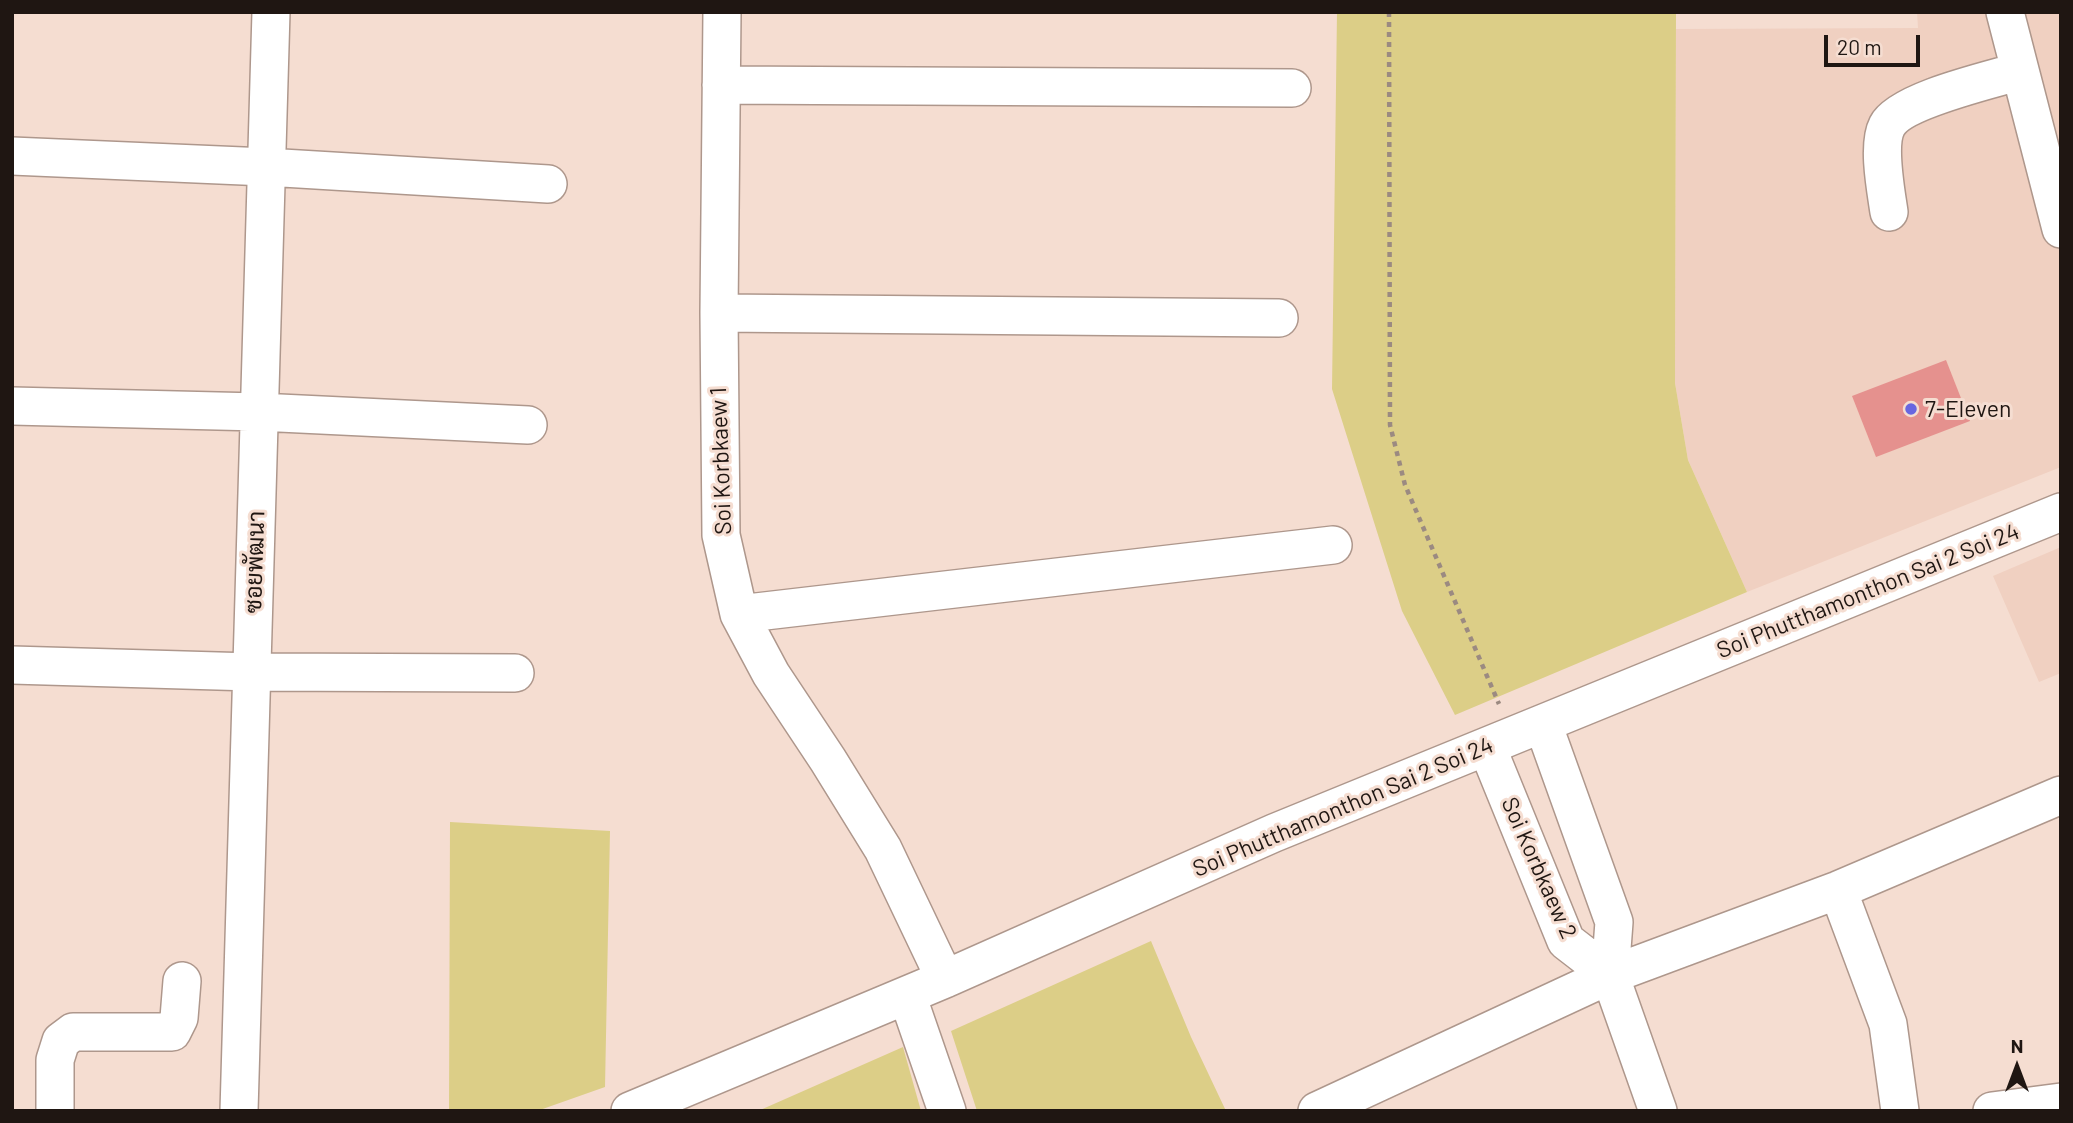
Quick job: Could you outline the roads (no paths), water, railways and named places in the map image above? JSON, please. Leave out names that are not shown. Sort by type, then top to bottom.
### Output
[{"type":"street","name":"ซอยพัฒนา","points":[[239,1111],[271,12]]},
{"type":"street","name":"Soi Korbkaew 1","points":[[722,12],[719,313],[721,536],[739,614],[771,674],[883,849],[945,979]]},
{"type":"street","points":[[2005,12],[2061,229]]},
{"type":"street","points":[[1889,212],[1882,155],[1887,127],[1903,110],[1934,97],[2020,71]]},
{"type":"street","points":[[721,85],[1292,88]]},
{"type":"street","points":[[12,156],[266,167],[548,184]]},
{"type":"street","points":[[719,313],[1279,318]]},
{"type":"street","points":[[12,406],[259,412],[528,425]]},
{"type":"street","name":"Soi Phutthamonthon Sai 2 Soi 24","points":[[630,1111],[945,979],[1274,833],[2061,512]]},
{"type":"street","points":[[739,614],[1333,545]]},
{"type":"street","points":[[12,665],[252,672],[514,673]]},
{"type":"street","name":"Soi Korbkaew 2","points":[[1514,736],[1614,922],[1610,975],[1658,1111]]},
{"type":"street","name":"Soi Korbkaew 2","points":[[1514,736],[1566,941],[1610,975]]},
{"type":"street","points":[[1317,1111],[1610,975],[1838,890],[2061,795]]},
{"type":"street","points":[[1838,890],[1888,1024],[1900,1111]]},
{"type":"street","points":[[55,1111],[55,1060],[61,1041],[73,1032],[172,1032],[180,1018],[182,981]]},
{"type":"street","points":[[907,995],[947,1111]]},
{"type":"street","points":[[1992,1111],[2061,1102]]},
{"type":"place","name":"7-Eleven","points":[[1911,409]]}]
